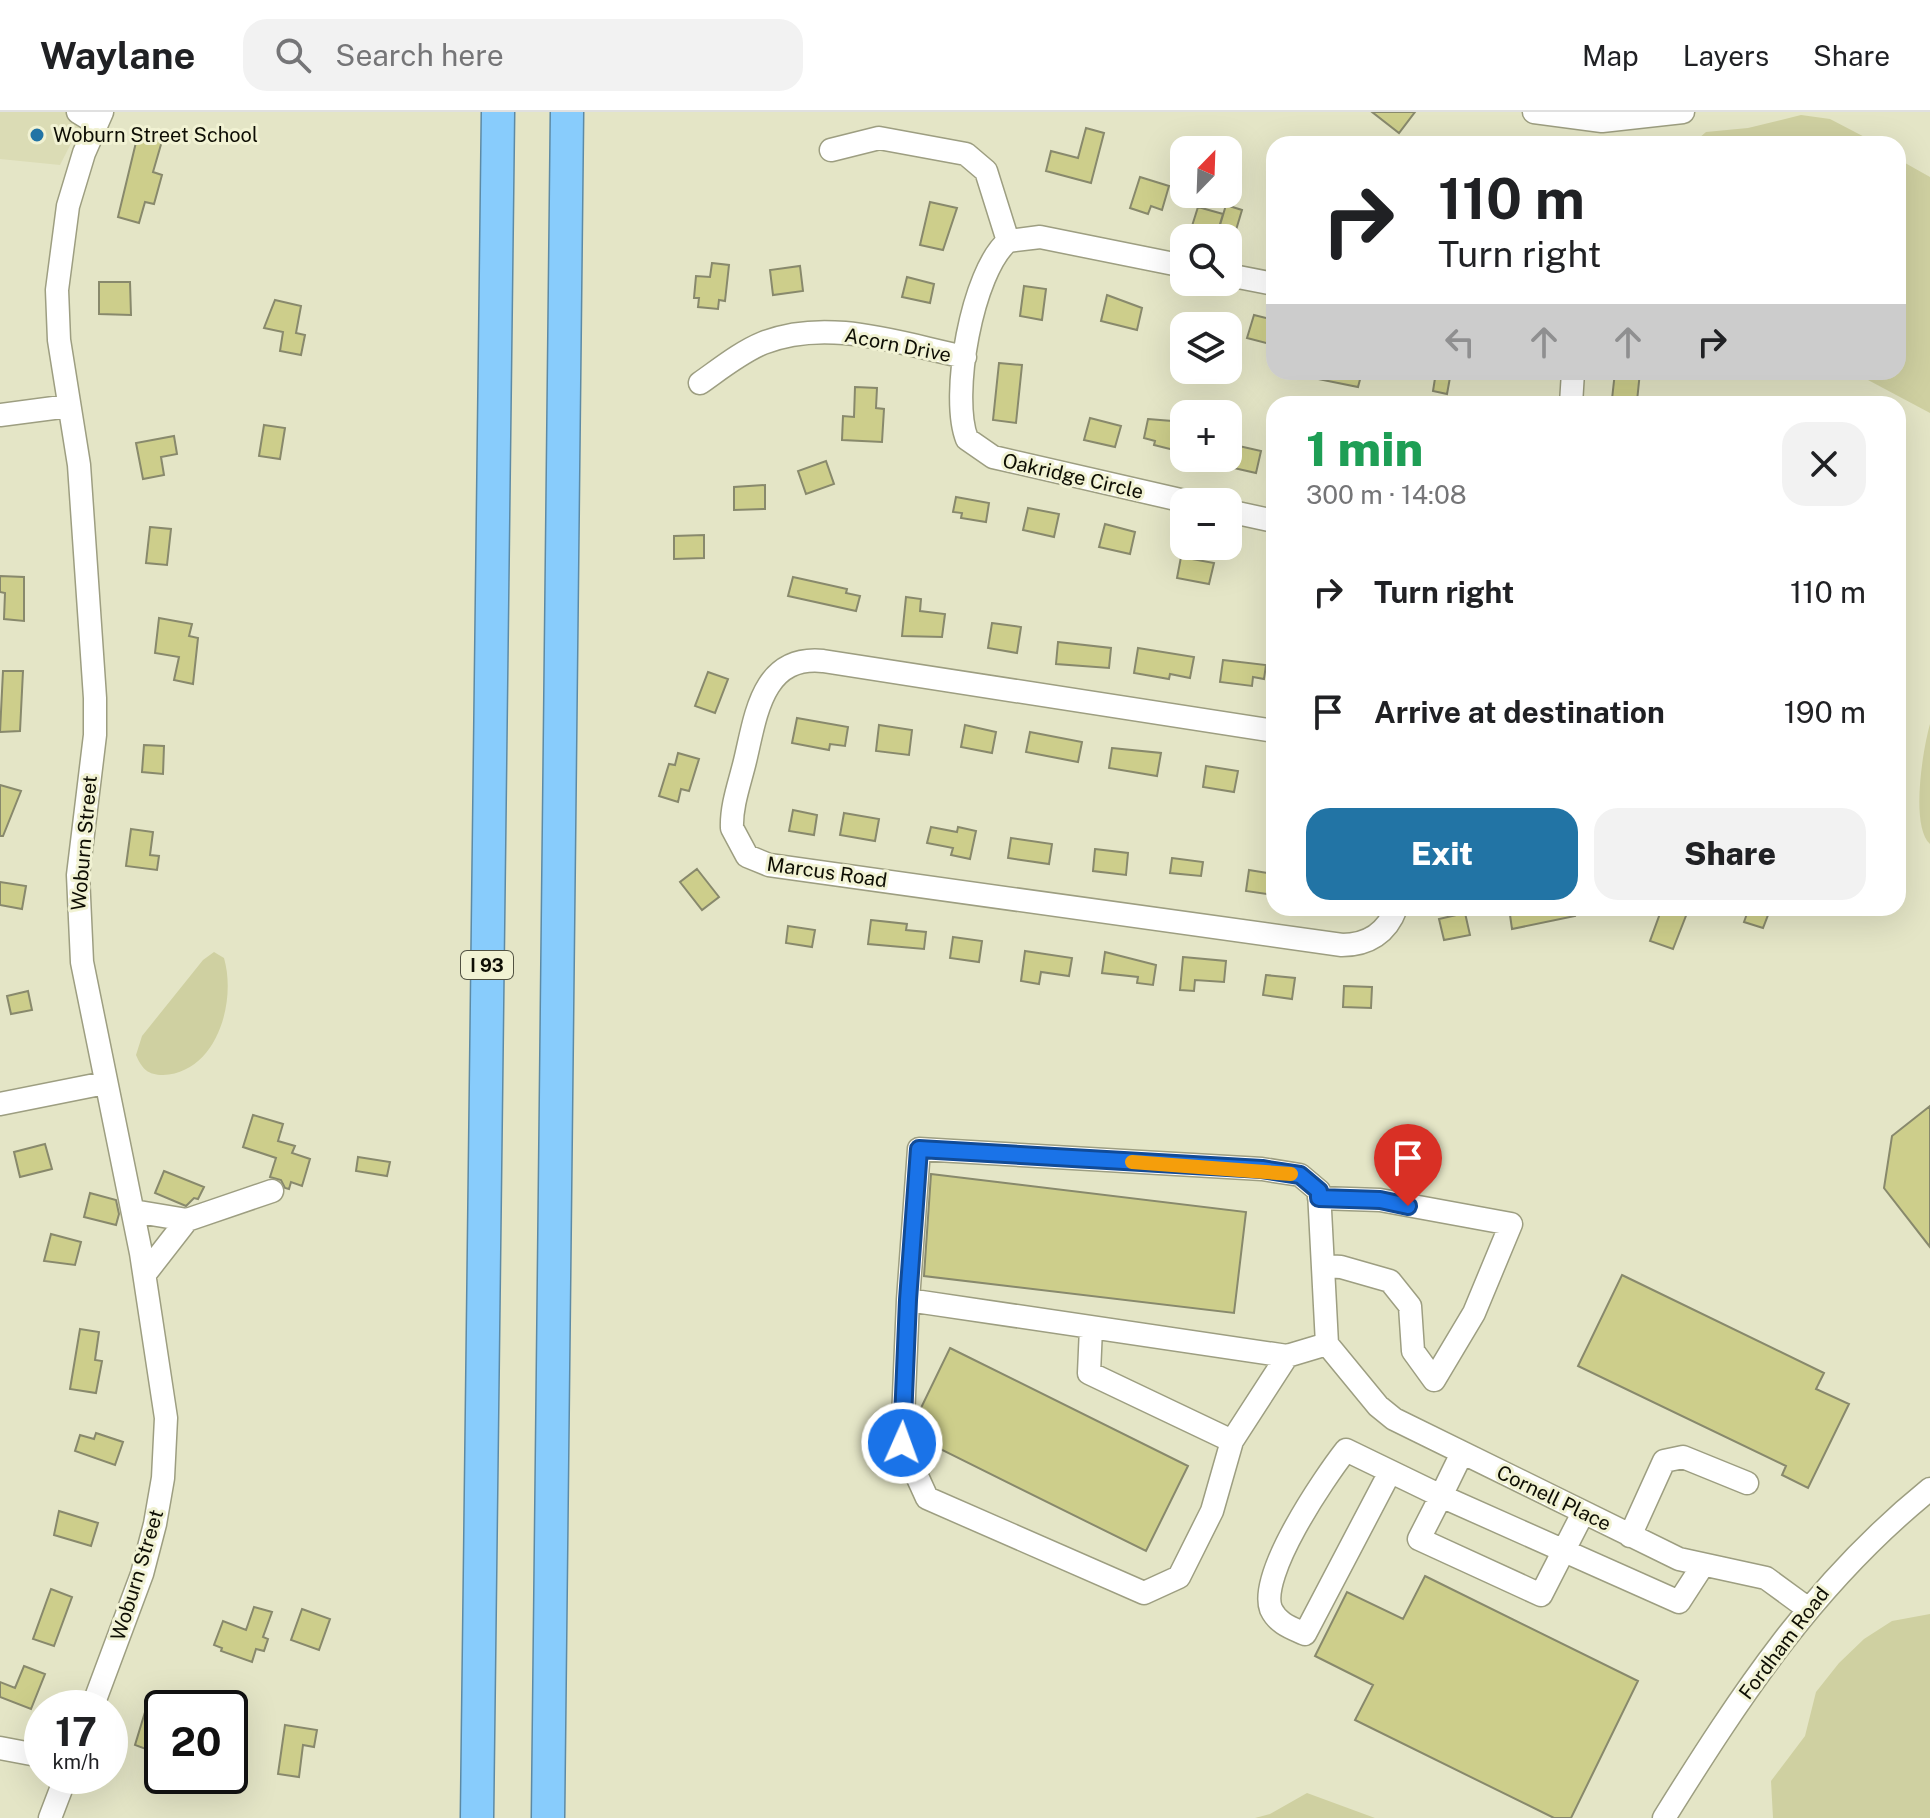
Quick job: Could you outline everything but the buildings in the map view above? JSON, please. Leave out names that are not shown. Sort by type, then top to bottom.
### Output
[{"type":"highway","name":"I 93","points":[[477,1818],[498,112]]},
{"type":"highway","points":[[548,1818],[567,112]]},
{"type":"street","points":[[1534,112],[1602,121],[1683,112]]},
{"type":"street","name":"Woburn Street","points":[[92,116],[60,242],[57,290],[59,340],[83,514],[96,711],[82,833],[78,917],[105,1083],[145,1274],[164,1396],[163,1478],[142,1574],[99,1690]]},
{"type":"street","points":[[1602,121],[1602,136]]},
{"type":"street","points":[[831,150],[879,138],[930,145],[969,156],[988,175],[1008,241],[1040,237],[1170,263]]},
{"type":"street","name":"Oakridge Circle","points":[[1008,241],[986,275],[965,357],[959,397],[967,439],[983,452],[1004,461],[1170,498]]},
{"type":"street","points":[[1242,278],[1266,282]]},
{"type":"street","name":"Acorn Drive","points":[[700,383],[761,344],[814,332],[850,334],[965,357]]},
{"type":"street","points":[[0,415],[69,406]]},
{"type":"street","points":[[1242,514],[1266,519]]},
{"type":"street","name":"Marcus Road","points":[[1266,730],[823,661],[805,661],[779,672],[762,695],[732,828],[737,843],[747,856],[769,865],[1342,945],[1361,944],[1379,934],[1391,916]]},
{"type":"street","points":[[0,1104],[105,1083]]},
{"type":"street","points":[[908,1300],[1287,1356],[1327,1344],[1319,1191],[1300,1175],[1262,1169],[919,1149],[908,1300],[902,1443],[927,1498],[1144,1593],[1179,1577],[1212,1511],[1232,1441],[1287,1356]]},
{"type":"street","points":[[133,1211],[187,1220],[272,1191]]},
{"type":"street","points":[[1319,1198],[1380,1200],[1511,1224],[1474,1313],[1434,1380],[1413,1351],[1410,1306],[1390,1281],[1341,1267],[1323,1266]]},
{"type":"street","points":[[145,1274],[187,1220]]},
{"type":"street","points":[[1091,1328],[1089,1373],[1232,1441]]},
{"type":"street","name":"Cornell Place","points":[[1327,1344],[1385,1413],[1679,1559],[1758,1575],[1807,1608]]},
{"type":"street","points":[[1390,1472],[1305,1634],[1282,1624],[1271,1608],[1269,1582],[1328,1473],[1346,1450],[1679,1602],[1703,1565]]},
{"type":"street","points":[[1462,1453],[1419,1539],[1541,1595],[1583,1513]]},
{"type":"street","points":[[1630,1536],[1664,1461],[1683,1457],[1747,1483]]},
{"type":"street","name":"Fordham Road","points":[[1664,1818],[1727,1720],[1807,1608],[1866,1543],[1930,1489]]},
{"type":"street","points":[[0,1748],[24,1753]]},
{"type":"street","points":[[50,1818],[59,1794]]},
{"type":"shaded area","name":"Woburn Street School","points":[[0,112],[87,112],[60,165],[0,159]]},
{"type":"shaded area","points":[[1801,115],[1830,119],[1863,136],[1701,136],[1706,132],[1748,128]]},
{"type":"shaded area","points":[[1906,164],[1930,177],[1930,413],[1906,400],[1906,396],[1898,396],[1868,380],[1906,380]]},
{"type":"shaded area","points":[[1930,724],[1930,844],[1924,834],[1919,804]]},
{"type":"shaded area","points":[[214,952],[224,958],[227,976],[224,1014],[218,1033],[197,1062],[181,1071],[163,1075],[149,1072],[136,1055],[142,1036],[203,960]]},
{"type":"shaded area","points":[[1930,1614],[1930,1818],[1773,1818],[1771,1781],[1805,1736],[1816,1692],[1839,1663],[1864,1639],[1892,1621]]},
{"type":"shaded area","points":[[1307,1793],[1375,1818],[1255,1818],[1270,1814]]},
{"type":"slow traffic","points":[[1132,1162],[1262,1169],[1291,1174]]},
{"type":"place","name":"Woburn Street School","points":[[37,135]]},
{"type":"route","points":[[902,1443],[919,1149],[1262,1169],[1300,1175],[1319,1191],[1319,1198],[1380,1200],[1408,1206]]}]
